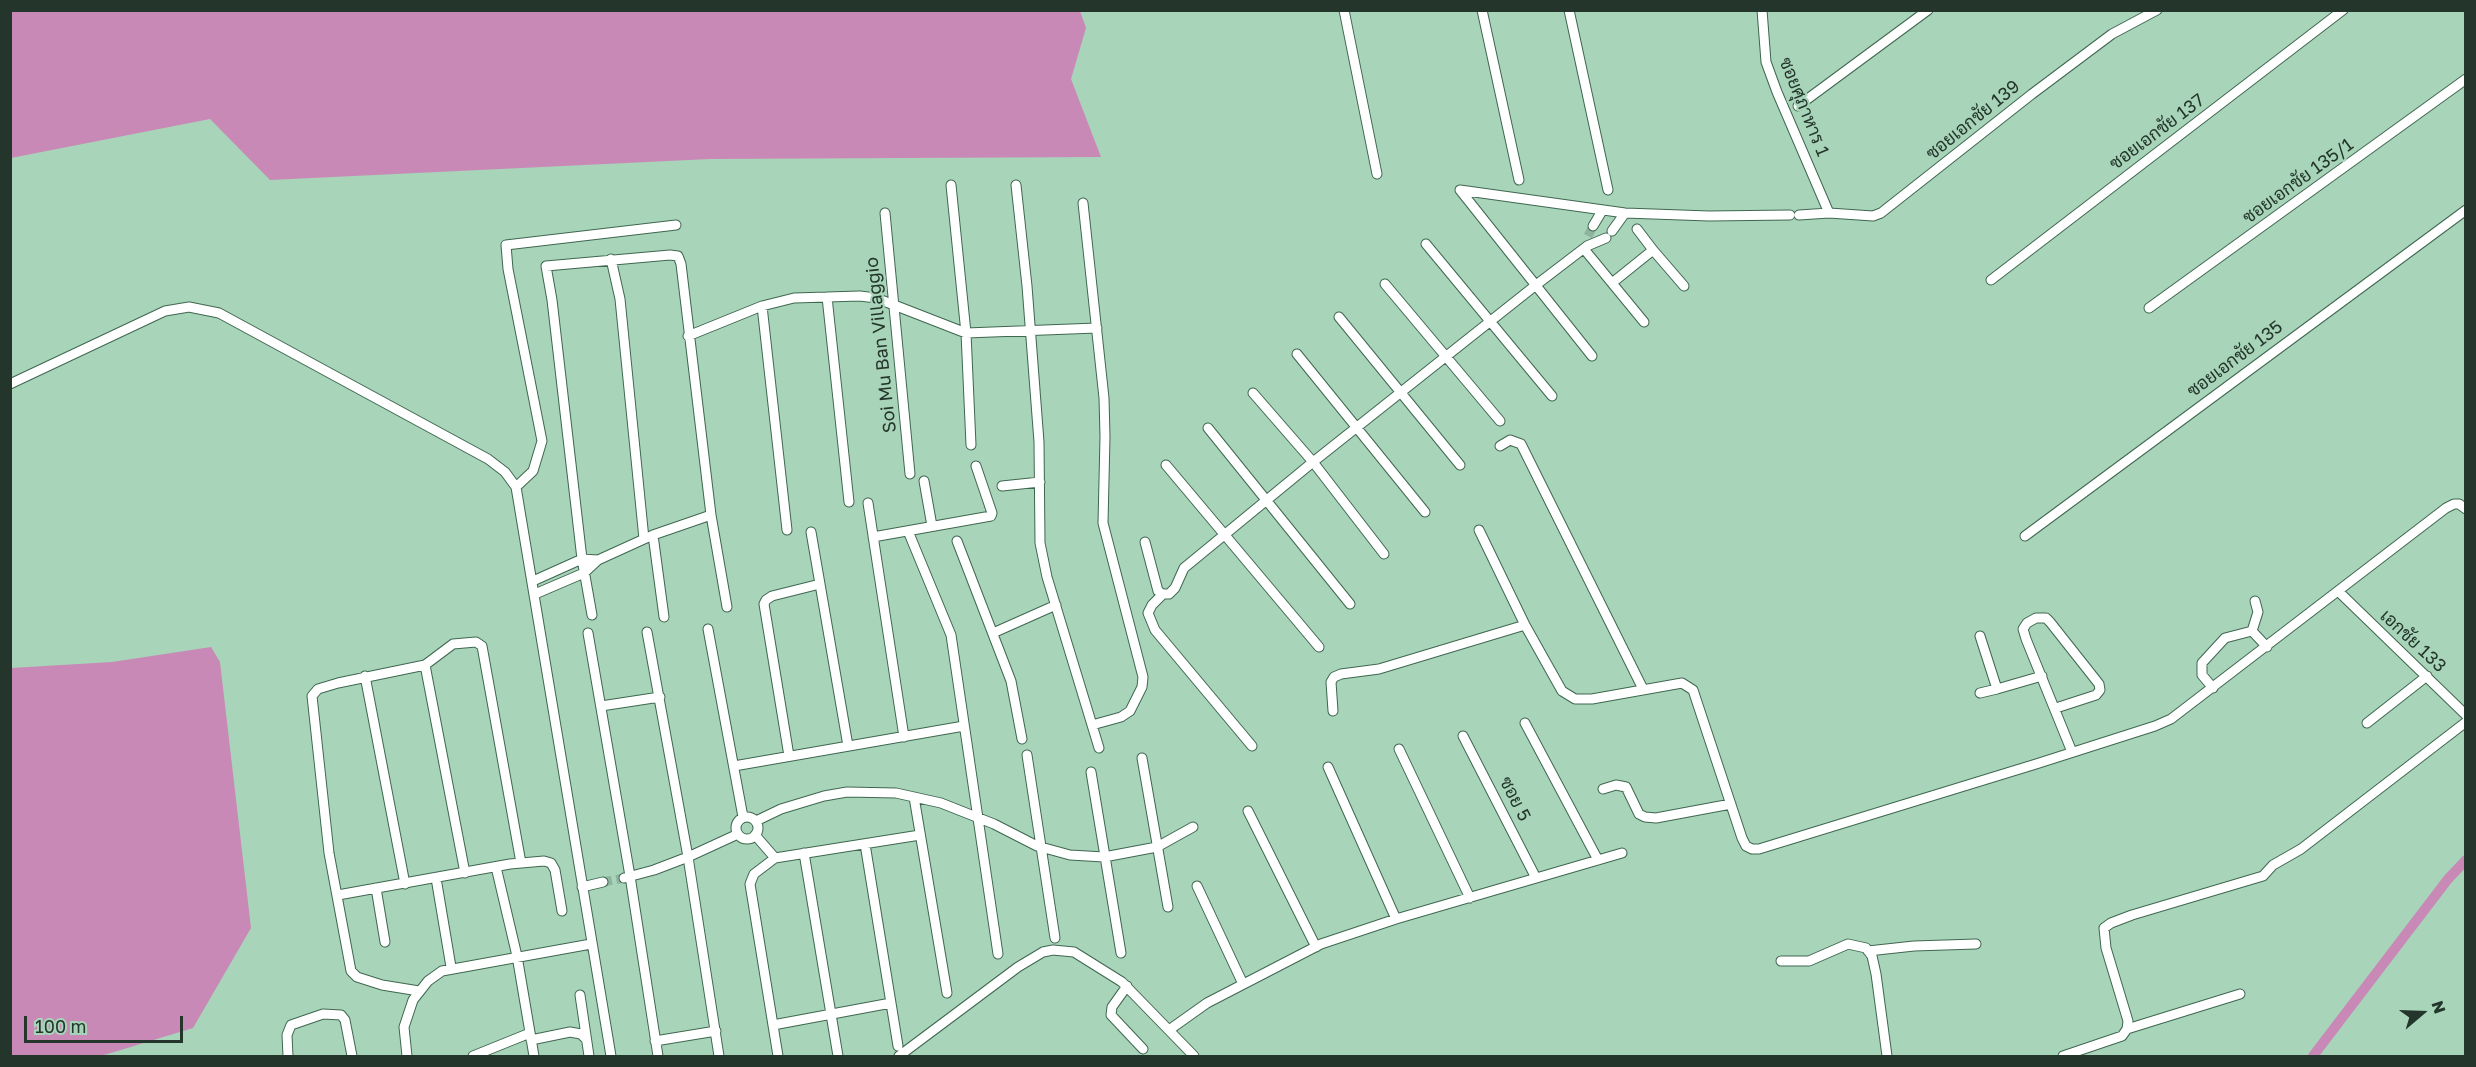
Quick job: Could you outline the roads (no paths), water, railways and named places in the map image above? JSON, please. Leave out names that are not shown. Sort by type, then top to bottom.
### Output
[{"type":"street","points":[[1344,10],[1377,174]]},
{"type":"street","points":[[1482,10],[1518,180]]},
{"type":"street","points":[[1569,10],[1608,190]]},
{"type":"street","name":"ซอยศุภาหาร 1","points":[[1762,10],[1766,62],[1829,213]]},
{"type":"street","points":[[1798,106],[1928,10]]},
{"type":"street","name":"ซอยเอกชัย 139","points":[[1536,285],[1460,190],[1497,193],[1625,213],[1709,216],[1829,213],[1873,216],[1881,213],[2104,40],[2157,10]]},
{"type":"street","name":"ซอยเอกชัย 137","points":[[1991,280],[2343,10]]},
{"type":"street","name":"ซอยเอกชัย 135/1","points":[[2149,308],[2466,78]]},
{"type":"street","points":[[951,185],[966,333],[971,445]]},
{"type":"street","points":[[1016,185],[1039,442],[1040,543],[1099,748]]},
{"type":"street","points":[[1083,203],[1106,437],[1103,523],[1143,677],[1142,687],[1130,711],[1121,717],[1092,725]]},
{"type":"street","name":"ซอยเอกชัย 135","points":[[2025,536],[2466,210]]},
{"type":"street","points":[[1593,226],[1602,211]]},
{"type":"street","name":"Soi Mu Ban Villaggio","points":[[885,213],[910,474]]},
{"type":"street","points":[[1145,542],[1158,591],[1169,594],[1175,588],[1184,568],[1586,243],[1609,235],[1625,213]]},
{"type":"street","points":[[516,487],[533,471],[542,441],[508,269],[505,250],[507,245],[676,225]]},
{"type":"street","points":[[1637,229],[1684,286]]},
{"type":"street","points":[[1586,243],[1612,283],[1644,322]]},
{"type":"street","points":[[1426,244],[1552,396]]},
{"type":"street","points":[[1612,283],[1653,250]]},
{"type":"street","points":[[592,615],[582,559],[552,300],[546,266],[670,255],[678,256],[681,264],[711,514],[727,607]]},
{"type":"street","points":[[611,259],[620,299],[649,537],[664,617]]},
{"type":"street","points":[[1385,284],[1500,421]]},
{"type":"street","points":[[1536,285],[1592,356]]},
{"type":"street","points":[[688,336],[762,306],[794,298],[860,296],[894,303],[966,333],[1096,328]]},
{"type":"street","points":[[827,297],[849,502]]},
{"type":"street","points":[[762,306],[787,530]]},
{"type":"street","points":[[10,384],[165,311],[189,307],[219,313],[488,459],[505,472],[516,487],[611,1056]]},
{"type":"street","points":[[1339,317],[1460,465]]},
{"type":"street","points":[[1297,354],[1425,512]]},
{"type":"street","points":[[1253,393],[1313,462],[1384,554]]},
{"type":"street","points":[[1208,428],[1350,604]]},
{"type":"street","points":[[1500,446],[1510,440],[1521,444],[1643,689]]},
{"type":"street","points":[[1166,465],[1319,647]]},
{"type":"street","points":[[873,537],[991,516],[992,513],[976,466]]},
{"type":"street","points":[[924,481],[932,526]]},
{"type":"street","points":[[1002,486],[1040,482]]},
{"type":"street","points":[[868,503],[904,736]]},
{"type":"street","points":[[1479,530],[1525,624],[1562,691],[1575,699],[1592,699],[1682,683],[1693,690],[1746,846],[1759,849],[2163,722],[2184,711],[2446,508],[2459,504],[2466,509]]},
{"type":"street","points":[[535,594],[584,573],[598,560],[649,537],[711,514]]},
{"type":"street","points":[[909,531],[951,635],[999,954]]},
{"type":"street","points":[[811,532],[848,746]]},
{"type":"street","points":[[957,540],[1015,693],[1022,739]]},
{"type":"street","points":[[533,581],[582,559],[598,560]]},
{"type":"street","points":[[789,756],[764,604],[772,596],[820,584]]},
{"type":"street","name":"เอกชัย 133","points":[[2338,591],[2466,714]]},
{"type":"street","points":[[1163,594],[1152,605],[1148,613],[1155,630],[1252,746]]},
{"type":"street","points":[[2252,631],[2258,612],[2255,600]]},
{"type":"street","points":[[993,633],[1056,605]]},
{"type":"street","points":[[2056,708],[2096,695],[2100,690],[2095,676],[2046,618],[2036,618],[2027,623],[2023,629],[2072,752]]},
{"type":"street","points":[[1333,711],[1331,682],[1334,677],[1379,669],[1525,624]]},
{"type":"street","points":[[708,629],[743,818]]},
{"type":"street","points":[[2252,631],[2267,647]]},
{"type":"street","points":[[2213,688],[2202,675],[2202,663],[2225,638],[2252,631]]},
{"type":"street","points":[[647,632],[688,857],[719,1056]]},
{"type":"street","points":[[588,633],[658,1056]]},
{"type":"street","points":[[1980,636],[1997,688]]},
{"type":"street","points":[[419,992],[382,985],[357,977],[351,971],[329,853],[312,696],[318,689],[365,676],[425,665],[453,644],[476,642],[482,646],[521,863]]},
{"type":"street","points":[[425,665],[465,873]]},
{"type":"street","points":[[365,676],[405,884]]},
{"type":"street","points":[[1980,693],[2042,676]]},
{"type":"street","points":[[2367,723],[2427,676]]},
{"type":"street","points":[[601,706],[660,697]]},
{"type":"street","points":[[2063,1056],[2122,1036],[2127,1029],[2128,1021],[2106,948],[2104,928],[2111,922],[2263,876],[2273,865],[2301,849],[2466,722]]},
{"type":"street","points":[[1525,723],[1598,860]]},
{"type":"street","points":[[734,766],[964,726]]},
{"type":"street","name":"ซอย 5","points":[[1463,736],[1536,878]]},
{"type":"street","points":[[1399,749],[1470,898]]},
{"type":"street","points":[[1027,755],[1055,938]]},
{"type":"street","points":[[1142,758],[1168,907]]},
{"type":"street","points":[[1328,767],[1396,919]]},
{"type":"street","points":[[1091,772],[1121,953]]},
{"type":"street","points":[[1604,789],[1616,785],[1626,788],[1639,814],[1645,817],[1656,818],[1731,804]]},
{"type":"street","points":[[756,821],[805,801],[848,792],[896,793],[941,803],[1042,846],[1070,855],[1104,856],[1157,847],[1193,827]]},
{"type":"street","points":[[914,797],[947,993]]},
{"type":"street","points":[[1248,811],[1316,947]]},
{"type":"street","points":[[751,817],[756,821],[758,826],[755,835],[748,839],[738,834],[737,824],[743,818],[751,817]]},
{"type":"street","points":[[627,877],[688,857],[738,834]]},
{"type":"street","points":[[755,835],[775,858]]},
{"type":"street","points":[[778,1056],[750,884],[754,874],[775,858],[920,835]]},
{"type":"street","points":[[865,844],[898,1046]]},
{"type":"street","points":[[804,853],[838,1056]]},
{"type":"street","points":[[1169,1030],[1207,1003],[1316,947],[1396,919],[1622,853]]},
{"type":"street","points":[[338,895],[496,867],[544,861],[551,863],[555,870],[562,911]]},
{"type":"street","points":[[496,867],[517,956],[534,1056]]},
{"type":"street","points":[[436,878],[451,968]]},
{"type":"street","points":[[582,887],[603,882]]},
{"type":"street","points":[[1197,886],[1243,984]]},
{"type":"street","points":[[376,888],[385,942]]},
{"type":"street","points":[[407,1056],[404,1027],[413,1000],[428,981],[451,968],[591,944]]},
{"type":"street","points":[[1781,961],[1809,961],[1848,944],[1859,945],[1868,951],[1872,956],[1876,974],[1887,1056]]},
{"type":"street","points":[[1868,951],[1914,946],[1976,944]]},
{"type":"street","points":[[899,1056],[1018,967],[1043,952],[1053,950],[1074,952],[1127,986],[1194,1056]]},
{"type":"street","points":[[1127,986],[1112,1007],[1111,1015],[1143,1049]]},
{"type":"street","points":[[2127,1029],[2240,994]]},
{"type":"street","points":[[580,995],[589,1056]]},
{"type":"street","points":[[773,1024],[891,1003]]},
{"type":"street","points":[[288,1056],[287,1035],[291,1025],[322,1014],[341,1015],[345,1020],[351,1056]]},
{"type":"street","points":[[655,1041],[716,1031]]},
{"type":"street","points":[[473,1056],[530,1037],[570,1032],[581,1034],[586,1039]]},
{"type":"waterway","points":[[2313,1056],[2448,879],[2466,860]]},
{"type":"tunnel","points":[[1588,236],[1593,226]]},
{"type":"tunnel","points":[[603,882],[624,878]]}]
